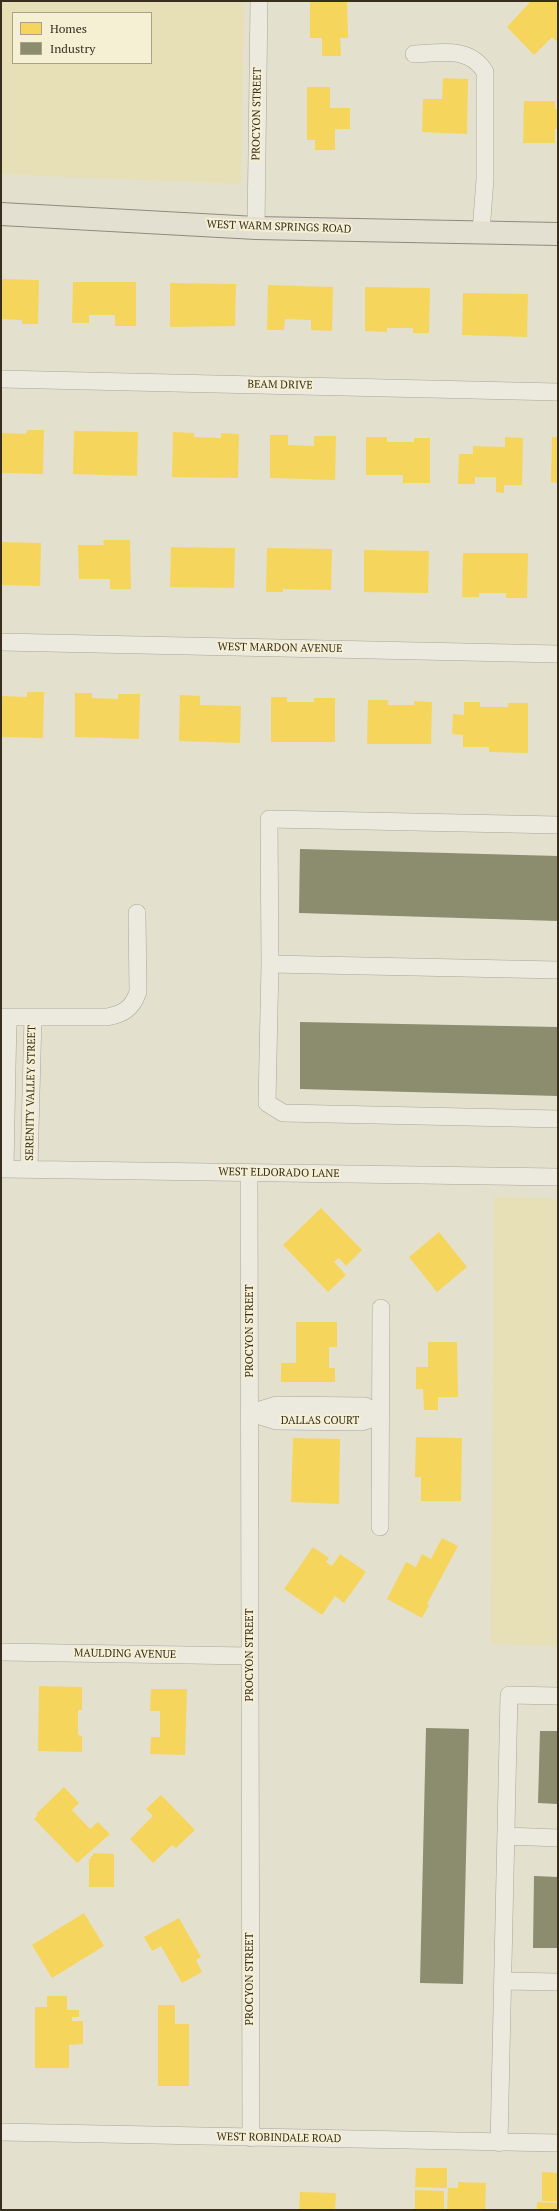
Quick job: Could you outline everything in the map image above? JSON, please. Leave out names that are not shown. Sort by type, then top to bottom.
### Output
[{"type":"main road","name":"WEST WARM SPRINGS ROAD","points":[[1,214],[256,228],[558,234]]},
{"type":"street","name":"PROCYON STREET","points":[[256,228],[259,1]]},
{"type":"street","points":[[414,54],[461,53],[471,57],[480,64],[485,72],[485,179],[481,232]]},
{"type":"street","name":"BEAM DRIVE","points":[[1,379],[558,392]]},
{"type":"street","name":"WEST MARDON AVENUE","points":[[1,642],[558,654]]},
{"type":"street","points":[[558,825],[269,819],[270,964],[267,1103],[283,1113],[558,1119]]},
{"type":"street","points":[[3,1169],[7,1084],[4,1017],[107,1017],[119,1015],[128,1009],[135,1001],[138,992],[137,913]]},
{"type":"street","points":[[270,964],[558,970]]},
{"type":"street","name":"SERENITY VALLEY STREET","points":[[29,1169],[33,1017]]},
{"type":"street","points":[[7,1084],[31,1085]]},
{"type":"street","name":"WEST ELDORADO LANE","points":[[3,1169],[558,1177]]},
{"type":"street","name":"PROCYON STREET","points":[[249,1173],[251,2138]]},
{"type":"street","points":[[380,1527],[381,1308]]},
{"type":"street","name":"DALLAS COURT","points":[[250,1413],[276,1405],[365,1406],[380,1416]]},
{"type":"street","name":"MAULDING AVENUE","points":[[1,1652],[250,1656]]},
{"type":"street","points":[[499,2142],[509,1695],[558,1696]]},
{"type":"street","points":[[506,1836],[558,1838]]},
{"type":"street","points":[[503,1981],[558,1982]]},
{"type":"street","name":"WEST ROBINDALE ROAD","points":[[1,2132],[558,2144]]},
{"type":"sand","points":[[1,1],[244,1],[241,184],[1,174]]},
{"type":"sand","points":[[494,1197],[558,1199],[558,1646],[491,1644]]},
{"type":"building: Homes","points":[[310,1],[347,1],[348,38],[340,38],[341,56],[322,56],[322,38],[310,38]]},
{"type":"building: Homes","points":[[531,1],[555,1],[558,4],[558,39],[556,41],[552,37],[534,55],[507,27]]},
{"type":"building: Homes","points":[[443,78],[468,79],[467,134],[422,132],[423,99],[442,99]]},
{"type":"building: Homes","points":[[307,87],[330,87],[330,108],[350,108],[350,129],[335,129],[335,150],[315,150],[315,140],[307,140]]},
{"type":"building: Homes","points":[[524,101],[555,101],[555,109],[558,109],[558,129],[555,129],[555,143],[523,143]]},
{"type":"building: Homes","points":[[1,279],[39,280],[38,324],[22,324],[22,320],[1,319]]},
{"type":"building: Homes","points":[[73,282],[136,282],[136,326],[115,326],[115,315],[89,315],[89,323],[72,323]]},
{"type":"building: Homes","points":[[170,283],[236,284],[235,326],[170,327]]},
{"type":"building: Homes","points":[[268,285],[333,287],[332,331],[311,330],[311,320],[285,319],[284,330],[267,330]]},
{"type":"building: Homes","points":[[365,287],[430,288],[429,333],[413,333],[413,328],[387,328],[387,332],[365,331]]},
{"type":"building: Homes","points":[[463,293],[528,294],[527,337],[462,335]]},
{"type":"building: Homes","points":[[27,430],[44,430],[43,474],[1,473],[1,433],[26,434]]},
{"type":"building: Homes","points":[[74,431],[138,432],[137,476],[73,474]]},
{"type":"building: Homes","points":[[173,432],[194,433],[194,437],[221,438],[221,433],[239,434],[238,478],[172,477]]},
{"type":"building: Homes","points":[[270,435],[288,435],[288,445],[314,446],[314,436],[336,436],[335,480],[270,478]]},
{"type":"building: Homes","points":[[366,437],[387,437],[387,442],[414,442],[414,438],[430,438],[430,483],[403,483],[403,475],[366,475]]},
{"type":"building: Homes","points":[[505,437],[523,438],[522,485],[504,485],[504,493],[496,492],[496,477],[475,477],[475,484],[458,484],[459,454],[473,454],[473,446],[505,447]]},
{"type":"building: Homes","points":[[552,437],[558,437],[558,483],[551,482]]},
{"type":"building: Homes","points":[[103,540],[130,540],[131,589],[110,589],[110,579],[79,579],[78,545],[104,545]]},
{"type":"building: Homes","points":[[1,542],[41,543],[40,586],[1,585]]},
{"type":"building: Homes","points":[[171,547],[235,548],[234,588],[170,587]]},
{"type":"building: Homes","points":[[267,548],[332,549],[331,590],[283,589],[283,592],[266,592]]},
{"type":"building: Homes","points":[[364,550],[429,551],[428,593],[364,592]]},
{"type":"building: Homes","points":[[463,553],[528,553],[527,598],[506,598],[506,593],[479,593],[479,597],[462,597]]},
{"type":"building: Homes","points":[[27,692],[44,692],[43,738],[1,737],[1,696],[27,697]]},
{"type":"building: Homes","points":[[75,693],[92,693],[92,698],[118,699],[118,694],[140,694],[139,739],[75,737]]},
{"type":"building: Homes","points":[[180,695],[200,696],[200,705],[241,706],[240,743],[179,741]]},
{"type":"building: Homes","points":[[271,697],[287,697],[287,702],[314,702],[314,698],[335,698],[335,742],[271,742]]},
{"type":"building: Homes","points":[[368,700],[388,700],[388,705],[414,705],[414,701],[432,702],[431,744],[367,744]]},
{"type":"building: Homes","points":[[464,702],[480,702],[480,707],[508,707],[508,703],[528,703],[528,753],[489,752],[489,747],[463,747],[463,735],[452,734],[453,714],[464,715]]},
{"type":"building: Homes","points":[[321,1208],[362,1250],[346,1266],[339,1258],[334,1262],[346,1275],[328,1292],[283,1245]]},
{"type":"building: Homes","points":[[439,1232],[467,1267],[437,1292],[409,1257]]},
{"type":"building: Homes","points":[[296,1322],[337,1322],[337,1347],[329,1347],[329,1368],[335,1368],[335,1382],[281,1382],[281,1363],[296,1363]]},
{"type":"building: Homes","points":[[428,1342],[457,1342],[458,1397],[438,1397],[438,1410],[424,1410],[423,1389],[416,1389],[416,1367],[428,1367]]},
{"type":"building: Homes","points":[[416,1437],[462,1438],[461,1501],[421,1501],[421,1477],[415,1477]]},
{"type":"building: Homes","points":[[293,1438],[340,1439],[339,1504],[291,1502]]},
{"type":"building: Homes","points":[[442,1538],[458,1546],[427,1604],[429,1605],[422,1618],[387,1599],[406,1562],[416,1567],[422,1554],[431,1559]]},
{"type":"building: Homes","points":[[313,1547],[329,1558],[326,1562],[332,1566],[340,1554],[366,1572],[344,1603],[335,1596],[322,1615],[284,1589]]},
{"type":"building: Homes","points":[[39,1686],[82,1687],[82,1710],[78,1710],[78,1735],[82,1736],[82,1752],[38,1751]]},
{"type":"building: Homes","points":[[151,1689],[187,1689],[185,1755],[150,1754],[151,1737],[160,1737],[160,1711],[150,1711]]},
{"type":"building: Homes","points":[[64,1787],[79,1803],[72,1810],[90,1829],[98,1822],[110,1834],[77,1863],[34,1819],[38,1815],[36,1814]]},
{"type":"building: Homes","points":[[161,1795],[195,1830],[176,1848],[172,1845],[153,1863],[130,1839],[153,1816],[146,1809]]},
{"type":"building: Homes","points":[[93,1853],[114,1854],[114,1887],[89,1887],[89,1859],[93,1856]]},
{"type":"building: Homes","points":[[84,1913],[104,1946],[52,1978],[32,1945]]},
{"type":"building: Homes","points":[[179,1918],[201,1957],[196,1960],[202,1972],[182,1983],[161,1946],[152,1951],[144,1937]]},
{"type":"building: Homes","points":[[47,1996],[67,1996],[67,2010],[79,2010],[79,2017],[72,2017],[72,2021],[83,2021],[83,2044],[69,2045],[69,2068],[35,2068],[35,2007],[47,2007]]},
{"type":"building: Homes","points":[[158,2005],[175,2005],[175,2024],[189,2024],[189,2086],[158,2086]]},
{"type":"building: Homes","points":[[416,2168],[447,2168],[447,2188],[415,2187]]},
{"type":"building: Homes","points":[[542,2172],[558,2173],[558,2201],[542,2201]]},
{"type":"building: Homes","points":[[458,2182],[486,2183],[485,2210],[447,2210],[448,2188],[458,2188]]},
{"type":"building: Homes","points":[[415,2190],[444,2191],[444,2210],[415,2210]]},
{"type":"building: Homes","points":[[300,2192],[336,2193],[335,2210],[299,2210]]},
{"type":"building: Homes","points":[[537,2202],[558,2203],[558,2210],[537,2210]]},
{"type":"building: Industry","points":[[300,849],[558,856],[558,921],[299,913]]},
{"type":"building: Industry","points":[[300,1022],[558,1027],[558,1096],[300,1089]]},
{"type":"building: Industry","points":[[426,1728],[469,1729],[463,1984],[420,1983]]},
{"type":"building: Industry","points":[[540,1731],[558,1731],[558,1804],[538,1803]]},
{"type":"building: Industry","points":[[534,1876],[558,1877],[558,1948],[533,1948]]}]
